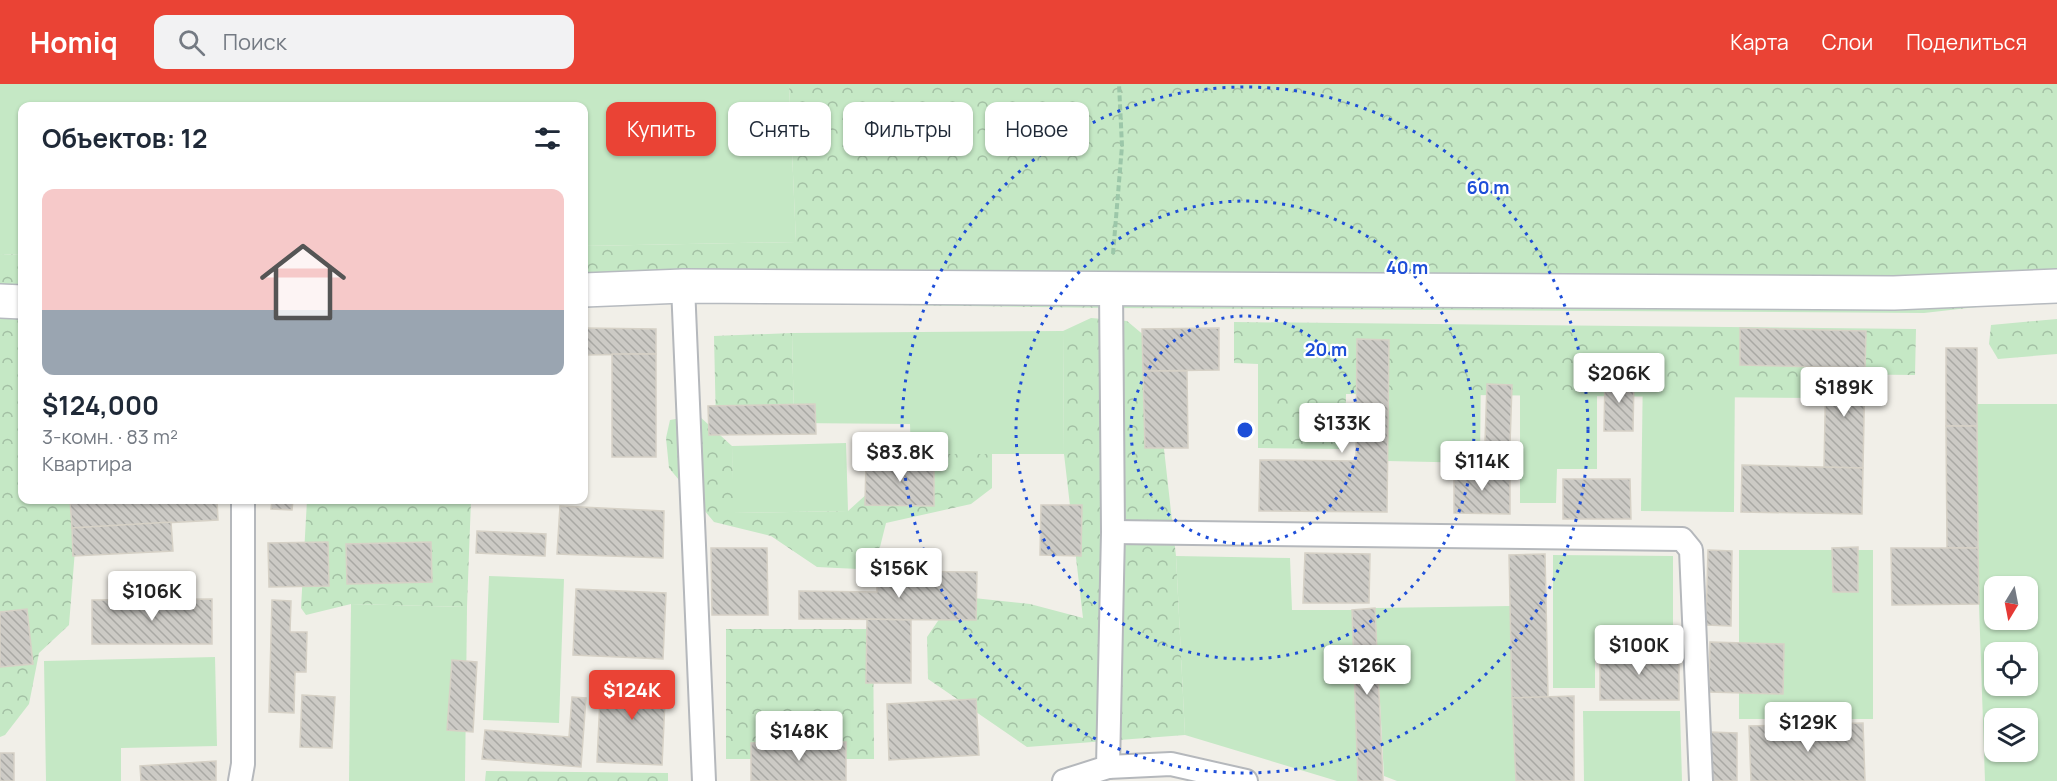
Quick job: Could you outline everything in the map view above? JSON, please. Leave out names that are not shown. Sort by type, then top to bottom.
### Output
[{"type":"street","points":[[588,291],[683,286],[1894,293],[2057,286]]},
{"type":"street","points":[[0,301],[18,302]]},
{"type":"lane","points":[[683,286],[704,781]]},
{"type":"lane","points":[[1108,767],[1113,532],[1111,289]]},
{"type":"lane","points":[[240,781],[243,764],[243,504]]},
{"type":"lane","points":[[1113,532],[1682,539],[1690,550],[1701,781]]},
{"type":"lane","points":[[1064,781],[1108,767],[1170,764],[1246,781]]},
{"type":"path","points":[[1111,289],[1122,146],[1119,84]]},
{"type":"green space","points":[[0,84],[789,84],[790,102],[728,102],[728,156],[792,156],[796,242],[588,246],[588,102],[18,102],[18,254],[0,255]]},
{"type":"green space","points":[[789,84],[2057,84],[2057,298],[1924,313],[1111,308],[684,302],[588,304],[588,246],[796,242],[792,156],[831,156],[831,102],[790,102]]},
{"type":"green space","points":[[18,254],[18,299],[0,298],[0,255]]},
{"type":"green space","points":[[0,313],[18,313],[18,504],[79,504],[69,625],[39,653],[29,704],[5,735],[0,737]]},
{"type":"green space","points":[[1091,318],[1127,321],[1152,342],[1176,556],[1185,735],[1027,747],[928,679],[927,637],[955,596],[1030,604],[1083,618],[1064,454],[1063,331]]},
{"type":"green space","points":[[2057,319],[2057,354],[1998,359],[1989,344],[1991,325]]},
{"type":"green space","points":[[1234,322],[1916,329],[1915,375],[1816,374],[1815,398],[1346,394],[1345,449],[1258,448],[1258,364],[1234,363]]},
{"type":"green space","points":[[1063,331],[1064,454],[911,454],[910,424],[794,423],[792,333]]},
{"type":"green space","points":[[792,333],[794,423],[716,426],[714,336]]},
{"type":"green space","points":[[1389,360],[1481,362],[1480,463],[1387,461]]},
{"type":"green space","points":[[1643,369],[1735,370],[1734,512],[1641,511]]},
{"type":"green space","points":[[1520,370],[1597,371],[1597,469],[1557,469],[1556,503],[1520,503]]},
{"type":"green space","points":[[1977,404],[2057,404],[2057,781],[1985,781],[1984,762],[2038,762],[2038,708],[1984,708],[1984,752],[1979,604]]},
{"type":"green space","points":[[698,415],[732,446],[734,513],[848,511],[911,454],[992,454],[992,488],[971,504],[886,523],[880,547],[858,569],[817,567],[771,536],[714,522],[669,468],[666,438],[670,420]]},
{"type":"green space","points":[[846,443],[848,511],[733,513],[732,446]]},
{"type":"green space","points":[[307,504],[471,504],[467,607],[351,604],[306,615],[301,608]]},
{"type":"green space","points":[[1739,550],[1873,550],[1873,719],[1739,719]]},
{"type":"green space","points":[[1553,555],[1673,556],[1673,641],[1595,641],[1595,688],[1553,688]]},
{"type":"green space","points":[[1176,556],[1290,558],[1292,610],[1352,610],[1358,781],[1337,781],[1185,735]]},
{"type":"green space","points":[[489,576],[564,579],[559,723],[483,720]]},
{"type":"green space","points":[[351,604],[467,607],[465,781],[349,781]]},
{"type":"green space","points":[[1510,606],[1516,781],[1397,781],[1384,776],[1375,608]]},
{"type":"green space","points":[[726,629],[873,629],[874,759],[726,759]]},
{"type":"green space","points":[[215,657],[217,746],[121,748],[121,781],[46,781],[44,661]]},
{"type":"green space","points":[[1583,711],[1680,711],[1682,781],[1584,781]]},
{"type":"green space","points":[[486,771],[668,773],[668,781],[485,781]]},
{"type":"building","points":[[588,328],[656,329],[656,354],[588,355]]},
{"type":"building","points":[[1219,328],[1219,370],[1143,371],[1142,329]]},
{"type":"building","points":[[1740,328],[1866,331],[1865,368],[1740,365]]},
{"type":"building","points":[[1357,339],[1389,340],[1387,512],[1259,511],[1260,460],[1356,461]]},
{"type":"building","points":[[1946,348],[1977,348],[1977,426],[1946,426]]},
{"type":"building","points":[[612,354],[656,354],[656,457],[612,457]]},
{"type":"building","points":[[1826,367],[1865,368],[1863,468],[1824,467]]},
{"type":"building","points":[[1143,371],[1187,371],[1188,448],[1145,448]]},
{"type":"building","points":[[1605,377],[1634,378],[1633,431],[1604,431]]},
{"type":"building","points":[[1487,384],[1512,385],[1510,444],[1485,443]]},
{"type":"building","points":[[815,404],[816,434],[709,435],[708,406]]},
{"type":"building","points":[[1946,426],[1977,426],[1978,548],[1947,548]]},
{"type":"building","points":[[866,460],[934,461],[934,506],[865,505]]},
{"type":"building","points":[[1742,465],[1863,468],[1862,514],[1741,512]]},
{"type":"building","points":[[1454,471],[1510,471],[1510,514],[1454,513]]},
{"type":"building","points":[[1563,479],[1630,479],[1631,519],[1563,519]]},
{"type":"building","points":[[70,504],[217,504],[218,520],[72,528]]},
{"type":"building","points":[[272,504],[293,504],[292,510],[271,509]]},
{"type":"building","points":[[1041,505],[1082,505],[1081,556],[1040,555]]},
{"type":"building","points":[[560,506],[664,511],[663,558],[557,554]]},
{"type":"building","points":[[171,522],[173,551],[73,556],[72,528]]},
{"type":"building","points":[[477,531],[546,534],[545,556],[476,553]]},
{"type":"building","points":[[328,542],[329,586],[269,587],[268,543]]},
{"type":"building","points":[[431,542],[432,582],[347,584],[346,544]]},
{"type":"building","points":[[1858,547],[1858,592],[1833,592],[1832,548]]},
{"type":"building","points":[[711,548],[767,548],[768,615],[712,615]]},
{"type":"building","points":[[1891,548],[1978,548],[1979,604],[1892,605]]},
{"type":"building","points":[[1708,550],[1732,551],[1731,626],[1706,625]]},
{"type":"building","points":[[1305,553],[1370,554],[1369,603],[1303,603]]},
{"type":"building","points":[[1545,554],[1548,697],[1512,698],[1509,555]]},
{"type":"building","points":[[877,571],[977,572],[976,620],[799,619],[799,591],[877,592]]},
{"type":"building","points":[[576,589],[666,593],[663,659],[573,655]]},
{"type":"building","points":[[212,599],[212,644],[92,644],[92,600]]},
{"type":"building","points":[[272,600],[291,601],[290,632],[307,632],[306,672],[295,672],[294,713],[269,712]]},
{"type":"building","points":[[1375,608],[1383,781],[1358,781],[1352,610]]},
{"type":"building","points":[[27,609],[33,664],[0,667],[0,612]]},
{"type":"building","points":[[867,619],[911,620],[911,683],[866,683]]},
{"type":"building","points":[[1710,642],[1784,644],[1783,694],[1709,692]]},
{"type":"building","points":[[1600,653],[1679,653],[1679,700],[1600,700]]},
{"type":"building","points":[[452,660],[477,662],[473,732],[447,730]]},
{"type":"building","points":[[601,677],[666,680],[662,765],[597,762]]},
{"type":"building","points":[[302,695],[335,697],[332,748],[300,747]]},
{"type":"building","points":[[1574,696],[1574,781],[1516,781],[1512,698]]},
{"type":"building","points":[[572,697],[586,698],[581,767],[482,759],[485,730],[569,737]]},
{"type":"building","points":[[976,699],[979,755],[889,760],[887,704]]},
{"type":"building","points":[[1863,723],[1865,781],[1751,781],[1749,726]]},
{"type":"building","points":[[1709,732],[1737,733],[1737,781],[1709,781]]},
{"type":"building","points":[[846,742],[846,781],[751,781],[751,743]]},
{"type":"building","points":[[0,753],[14,753],[14,781],[0,781]]},
{"type":"building","points":[[216,761],[216,781],[141,781],[140,766]]}]
